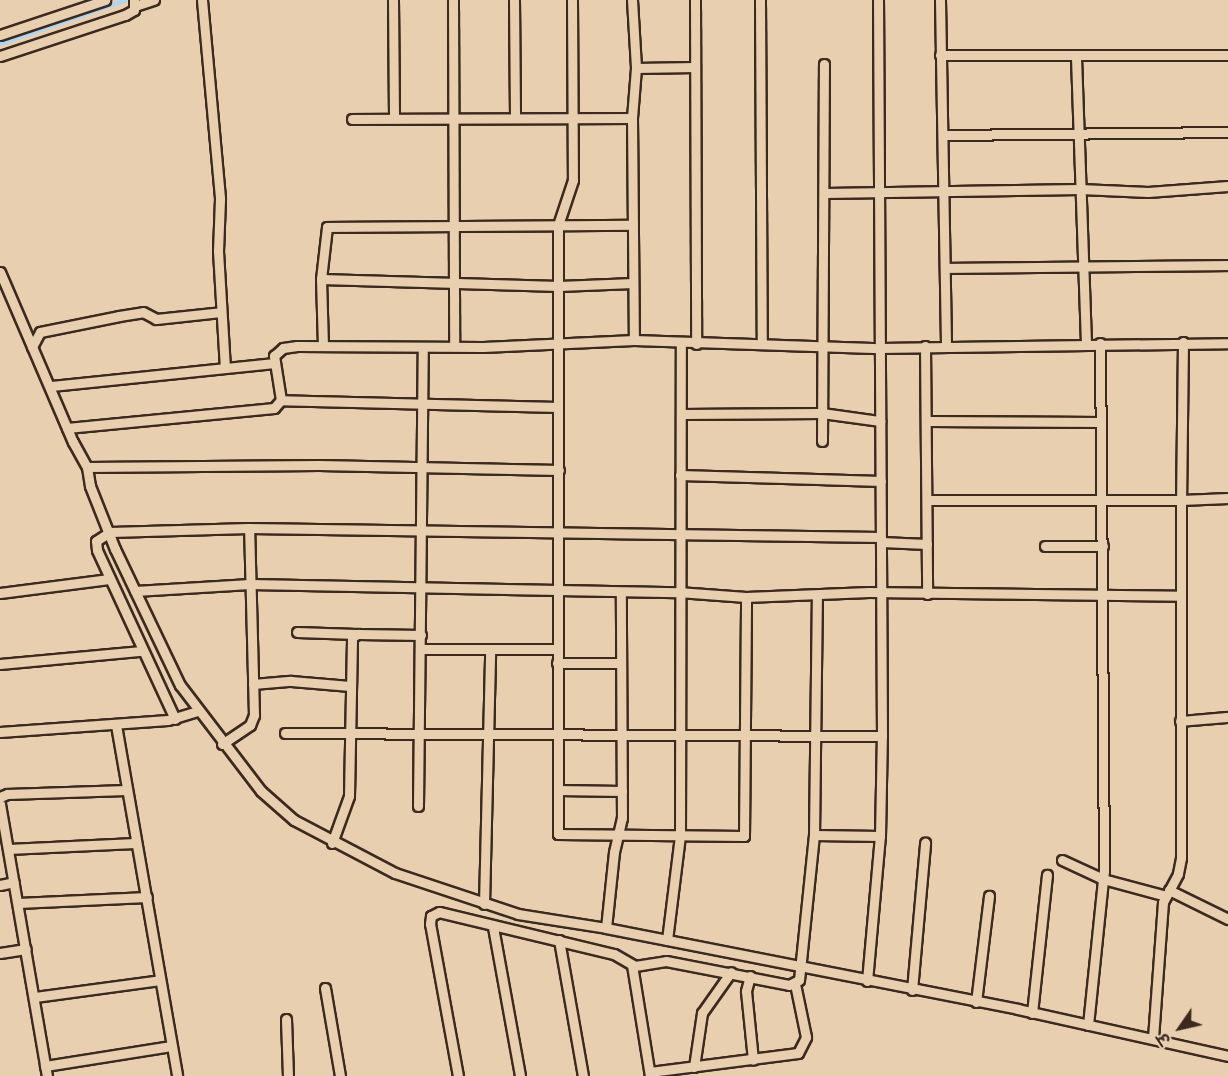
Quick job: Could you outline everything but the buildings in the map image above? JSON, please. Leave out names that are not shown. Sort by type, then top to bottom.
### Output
[{"type":"street","points":[[0,35],[105,0]]},
{"type":"street","points":[[0,56],[125,15],[135,2],[154,0]]},
{"type":"street","points":[[202,0],[220,199],[225,368]]},
{"type":"street","points":[[393,0],[394,117]]},
{"type":"street","points":[[453,0],[453,226],[456,284],[454,346]]},
{"type":"street","points":[[514,0],[515,116]]},
{"type":"street","points":[[573,0],[575,117],[573,182],[558,225],[559,286],[556,344],[559,470],[558,834],[741,837],[746,833],[746,597]]},
{"type":"street","points":[[632,0],[636,68],[632,118],[634,340]]},
{"type":"street","points":[[695,0],[696,344]]},
{"type":"street","points":[[760,0],[762,344]]},
{"type":"street","points":[[867,981],[880,836],[882,736],[880,348],[876,190],[878,0]]},
{"type":"street","points":[[940,0],[946,345]]},
{"type":"street","points":[[940,55],[1076,57],[1228,55]]},
{"type":"street","points":[[1076,57],[1086,344]]},
{"type":"street","points":[[822,441],[824,64]]},
{"type":"street","points":[[636,68],[695,67]]},
{"type":"street","points":[[352,119],[515,116],[632,118]]},
{"type":"street","points":[[944,135],[1228,132]]},
{"type":"street","points":[[825,193],[876,190],[945,192],[1080,189],[1148,192],[1228,186]]},
{"type":"street","points":[[323,346],[321,279],[327,228],[633,225]]},
{"type":"street","points":[[946,268],[1228,264]]},
{"type":"street","points":[[0,272],[51,386],[67,428],[87,467],[104,535],[135,591],[180,685],[188,715]]},
{"type":"street","points":[[321,279],[559,286],[633,284]]},
{"type":"street","points":[[32,347],[43,331],[119,316],[143,312],[156,319],[222,312]]},
{"type":"street","points":[[281,400],[275,353],[283,348],[556,344],[634,340],[681,344],[880,348],[946,345],[1228,343]]},
{"type":"street","points":[[1153,1039],[1167,893],[1181,858],[1183,342]]},
{"type":"street","points":[[1088,1025],[1103,879],[1103,497],[1100,343]]},
{"type":"street","points":[[667,940],[680,835],[678,534],[682,414],[681,344]]},
{"type":"street","points":[[926,346],[927,594]]},
{"type":"street","points":[[418,806],[418,732],[422,650],[420,466],[423,347]]},
{"type":"street","points":[[51,386],[275,363]]},
{"type":"street","points":[[67,428],[274,408],[281,400],[558,407]]},
{"type":"street","points":[[682,414],[822,413],[880,421]]},
{"type":"street","points":[[928,421],[1100,422]]},
{"type":"street","points":[[87,467],[420,466],[559,470]]},
{"type":"street","points":[[680,475],[881,482]]},
{"type":"street","points":[[927,500],[1103,497],[1181,500],[1228,498]]},
{"type":"street","points":[[927,544],[880,539],[678,534],[249,528],[104,535],[96,545],[141,651],[188,715],[222,744],[261,791],[294,820],[332,843],[395,873],[518,914],[667,940],[1032,1013],[1228,1056]]},
{"type":"street","points":[[222,744],[253,720],[249,528]]},
{"type":"street","points":[[1045,546],[1103,546]]},
{"type":"street","points":[[0,594],[109,579]]},
{"type":"street","points":[[135,591],[250,584],[421,589],[678,592],[746,597],[817,596],[869,592],[881,595],[1103,593],[1181,596]]},
{"type":"street","points":[[606,928],[619,835],[622,791],[621,592]]},
{"type":"street","points":[[632,964],[650,1074],[792,1057],[805,1043],[795,984],[803,969],[814,835],[817,596]]},
{"type":"street","points":[[297,632],[421,635]]},
{"type":"street","points":[[332,843],[347,806],[351,731],[351,640],[356,634]]},
{"type":"street","points":[[422,650],[557,649]]},
{"type":"street","points":[[484,904],[490,733],[490,650]]},
{"type":"street","points":[[0,664],[141,651]]},
{"type":"street","points":[[557,663],[621,663]]},
{"type":"street","points":[[253,684],[291,681],[350,686]]},
{"type":"street","points":[[0,732],[116,725],[188,715]]},
{"type":"street","points":[[1180,721],[1228,717]]},
{"type":"street","points":[[116,725],[177,1076]]},
{"type":"street","points":[[285,733],[558,732],[882,736]]},
{"type":"street","points":[[0,797],[7,794],[126,790]]},
{"type":"street","points":[[558,790],[622,791]]},
{"type":"street","points":[[0,804],[46,1071],[171,1046]]},
{"type":"street","points":[[814,835],[880,836]]},
{"type":"street","points":[[8,849],[135,843]]},
{"type":"street","points":[[912,990],[925,843]]},
{"type":"street","points":[[1062,860],[1103,879],[1167,893],[1228,919]]},
{"type":"street","points":[[1032,1013],[1047,875]]},
{"type":"street","points":[[0,885],[14,882]]},
{"type":"street","points":[[976,1002],[989,896]]},
{"type":"street","points":[[18,903],[147,897]]},
{"type":"street","points":[[458,1076],[430,920],[434,913],[444,912],[493,927],[614,954],[632,964],[666,961],[795,984]]},
{"type":"street","points":[[493,927],[520,1076]]},
{"type":"street","points":[[559,940],[583,1076]]},
{"type":"street","points":[[0,954],[26,949]]},
{"type":"street","points":[[694,1067],[702,1014],[731,972]]},
{"type":"street","points":[[750,976],[746,996],[753,1060]]},
{"type":"street","points":[[34,998],[160,980]]},
{"type":"street","points":[[325,988],[340,1076]]},
{"type":"street","points":[[286,1018],[288,1076]]},
{"type":"waterway","points":[[0,44],[126,0]]}]
